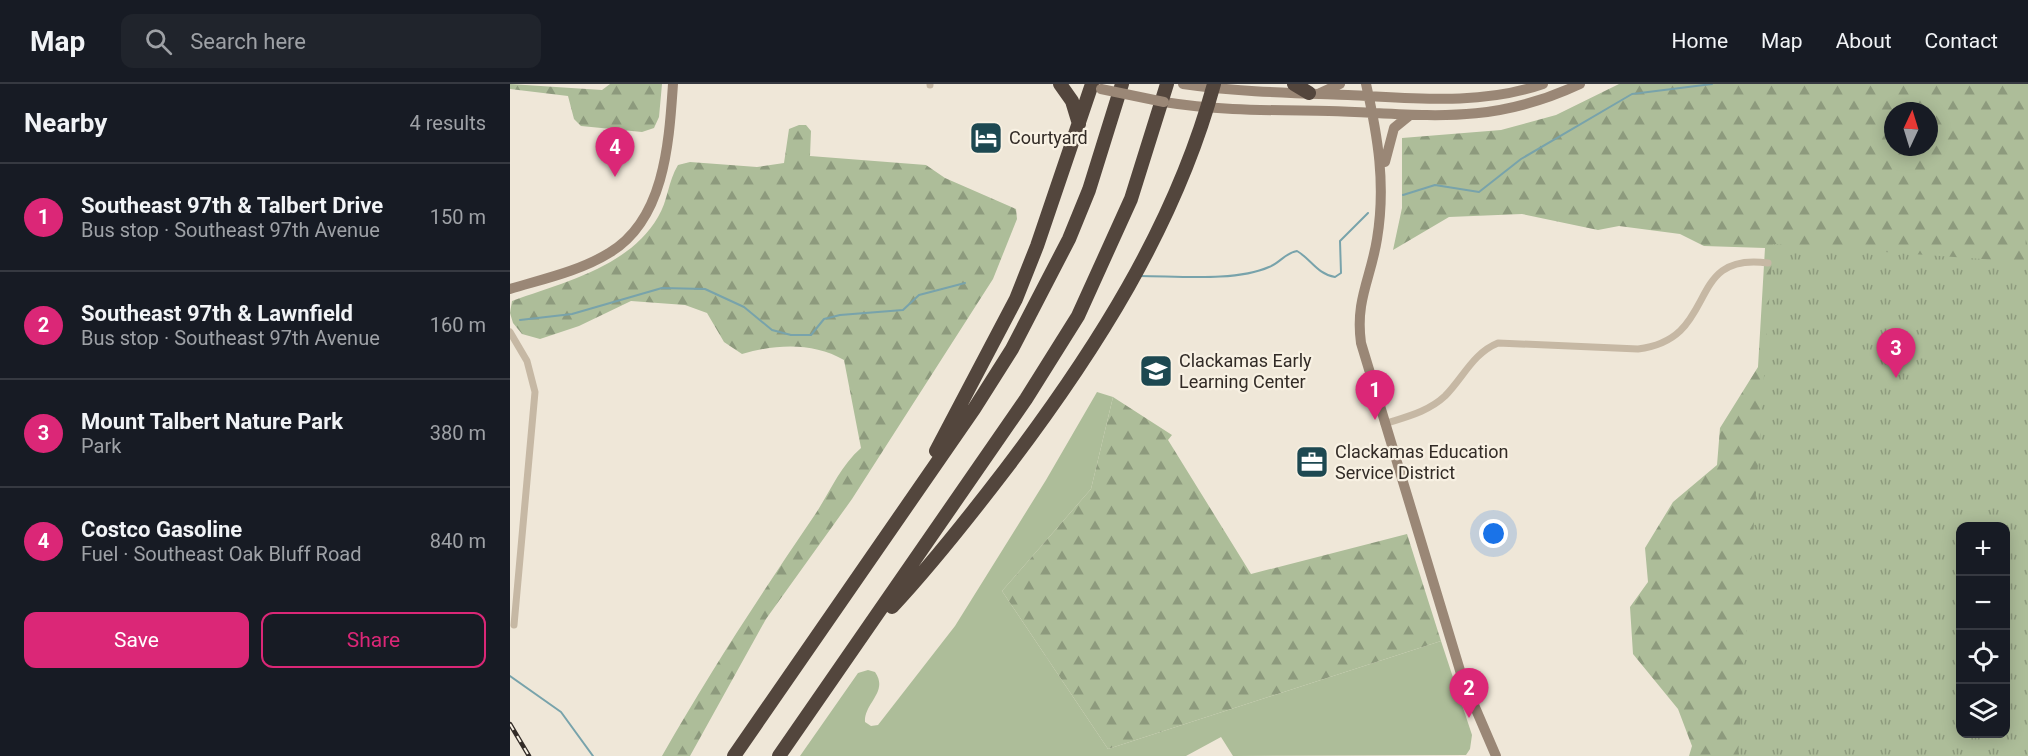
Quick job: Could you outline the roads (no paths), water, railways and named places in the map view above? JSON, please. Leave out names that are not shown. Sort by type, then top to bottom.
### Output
[{"type":"highway","points":[[1060,84],[1072,101],[1079,124]]},
{"type":"highway","points":[[734,756],[987,389],[1045,290],[1089,190],[1122,84]]},
{"type":"highway","points":[[779,756],[1026,399],[1078,316],[1131,199],[1167,84]]},
{"type":"highway","points":[[1294,84],[1313,94]]},
{"type":"highway","points":[[908,506],[1012,308],[1037,246],[1092,86]]},
{"type":"highway","points":[[860,641],[933,563],[1032,434],[1101,333],[1134,276],[1171,202],[1208,108],[1213,86]]},
{"type":"street","points":[[510,289],[586,264],[608,254],[630,237],[645,219],[655,194],[663,162],[673,84]]},
{"type":"street","points":[[1313,94],[1340,84]]},
{"type":"street","points":[[1366,84],[1383,177]]},
{"type":"street","points":[[1187,85],[1313,94],[1478,98],[1515,92],[1543,84]]},
{"type":"street","points":[[1092,86],[1208,108],[1462,117],[1499,112],[1547,99],[1580,84]]},
{"type":"street","points":[[1410,115],[1391,132],[1383,177],[1376,248],[1361,297],[1359,329],[1368,372],[1462,677],[1496,756]]},
{"type":"street","points":[[1384,424],[1434,405],[1445,396],[1480,353],[1498,343],[1638,349],[1659,345],[1680,333],[1688,325],[1719,272],[1737,262],[1768,263]]},
{"type":"street","points":[[510,332],[527,362],[535,392],[514,625]]},
{"type":"waterway","points":[[1403,195],[1435,185],[1479,192],[1521,159],[1632,94],[1712,84]]},
{"type":"waterway","points":[[1140,276],[1240,275],[1269,267],[1297,251],[1323,273],[1335,277],[1341,273],[1340,241],[1368,213]]},
{"type":"waterway","points":[[520,320],[572,314],[662,288],[705,289],[744,307],[772,330],[791,335],[811,335],[824,319],[840,315],[903,310],[919,295],[965,283]]},
{"type":"waterway","points":[[510,676],[561,712],[593,756]]},
{"type":"railway","points":[[510,724],[529,756]]},
{"type":"place","name":"Courtyard","points":[[986,138]]},
{"type":"place","name":"Costco Gasoline","points":[[615,177]]},
{"type":"place","name":"Clackamas Early Learning Center","points":[[1156,371]]},
{"type":"place","name":"Mount Talbert Nature Park","points":[[1896,378]]},
{"type":"place","name":"Southeast 97th & Talbert Drive","points":[[1375,420]]},
{"type":"place","name":"Clackamas Education Service District","points":[[1312,462]]},
{"type":"place","name":"Southeast 97th & Lawnfield","points":[[1469,718]]}]
